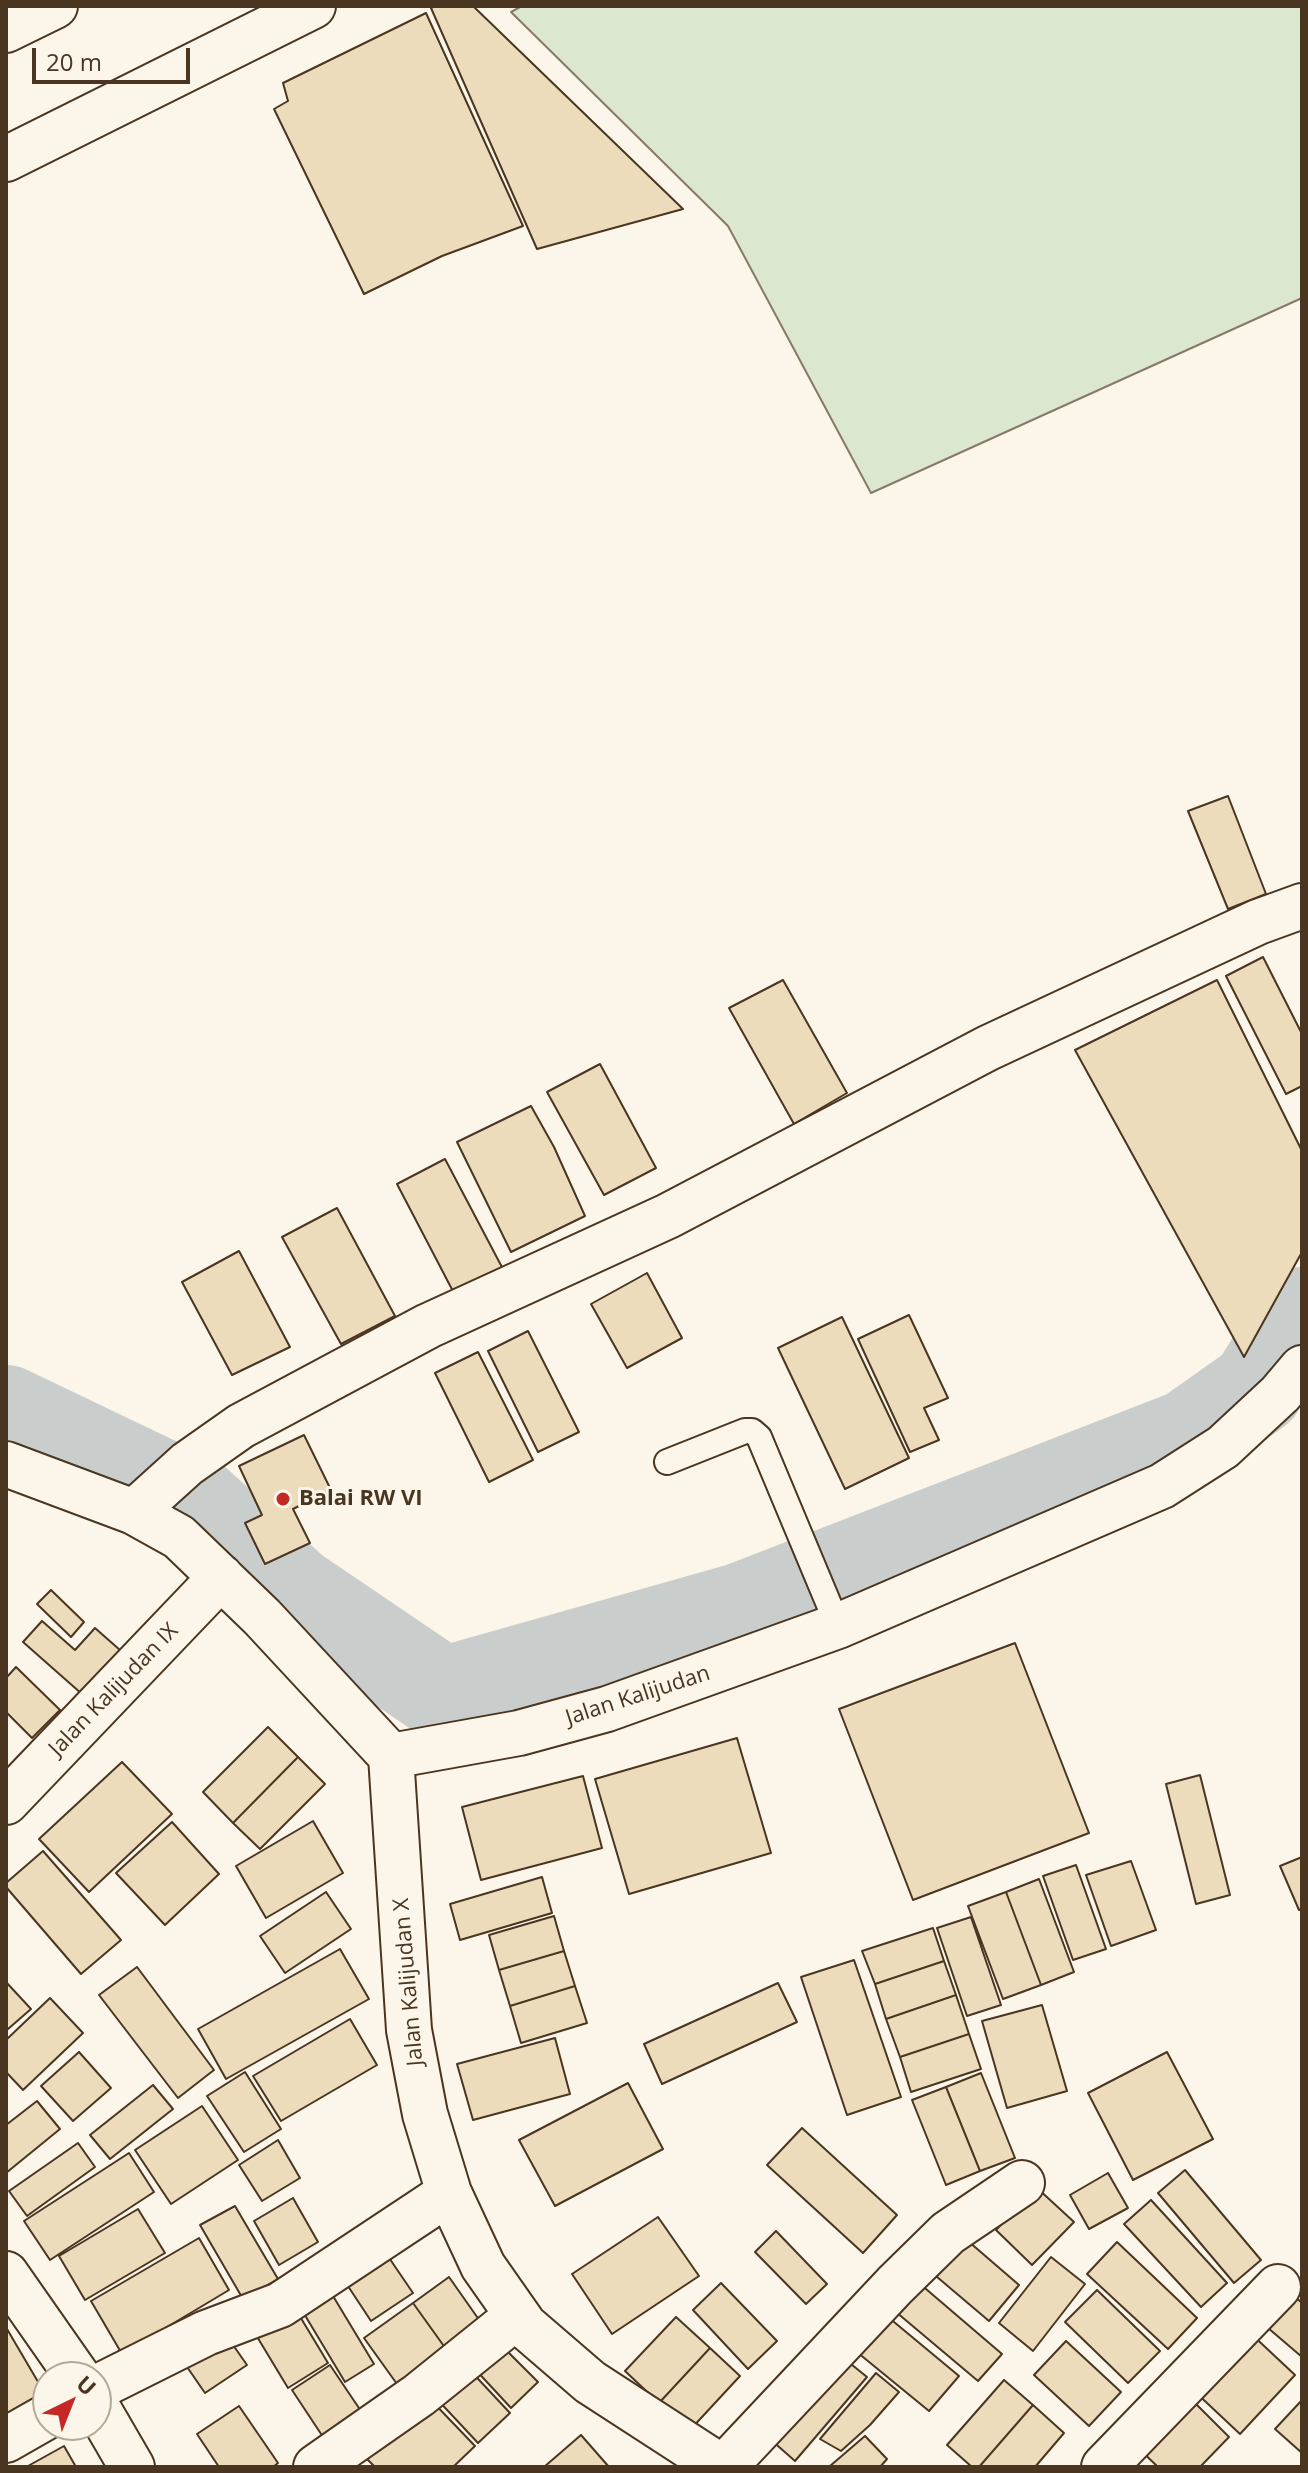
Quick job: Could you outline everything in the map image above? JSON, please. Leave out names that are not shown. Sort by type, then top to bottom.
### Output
[{"type":"street","points":[[6,30],[55,6]]},
{"type":"street","points":[[6,159],[313,6]]},
{"type":"street","points":[[144,1502],[187,1464],[241,1426],[428,1326],[668,1216],[988,1048],[1258,922],[1302,906]]},
{"type":"street","name":"Jalan Kalijudan","points":[[391,1756],[519,1733],[607,1709],[833,1614],[1162,1486],[1223,1447],[1280,1394],[1302,1368]]},
{"type":"street","points":[[6,1464],[144,1502],[221,1577],[391,1756]]},
{"type":"street","name":"Jalan Kalijudan IX","points":[[6,1802],[221,1577]]},
{"type":"street","name":"Jalan Kalijudan X","points":[[391,1756],[409,2030],[425,2114],[449,2193],[483,2266],[516,2317],[590,2382],[722,2467]]},
{"type":"street","points":[[722,2467],[948,2233],[1022,2183]]},
{"type":"street","points":[[112,2380],[206,2333],[280,2305],[449,2193]]},
{"type":"street","points":[[6,2274],[67,2361]]},
{"type":"street","points":[[1104,2467],[1278,2287]]},
{"type":"street","points":[[316,2467],[419,2395],[516,2317]]},
{"type":"street","points":[[6,2440],[32,2425]]},
{"type":"street","points":[[112,2433],[132,2467]]},
{"type":"lane","points":[[667,1462],[745,1431],[752,1431],[759,1437],[833,1614]]},
{"type":"green space","points":[[522,6],[1302,6],[1302,298],[871,493],[728,226],[511,12]]},
{"type":"building","points":[[473,6],[683,209],[537,249],[431,8]]},
{"type":"building","points":[[426,13],[523,226],[442,256],[364,294],[274,109],[288,101],[283,83]]},
{"type":"building","points":[[1228,796],[1266,894],[1228,909],[1188,811]]},
{"type":"building","points":[[1263,957],[1302,1034],[1302,1086],[1286,1094],[1226,976]]},
{"type":"building","points":[[783,980],[847,1093],[794,1124],[729,1008]]},
{"type":"building","points":[[1217,980],[1302,1151],[1302,1252],[1244,1357],[1075,1050]]},
{"type":"building","points":[[600,1064],[656,1168],[604,1195],[547,1092]]},
{"type":"building","points":[[531,1106],[554,1147],[585,1216],[511,1252],[457,1142]]},
{"type":"building","points":[[445,1159],[504,1271],[456,1297],[397,1184]]},
{"type":"building","points":[[337,1208],[395,1316],[341,1344],[282,1237]]},
{"type":"building","points":[[239,1251],[290,1347],[232,1375],[182,1282]]},
{"type":"building","points":[[647,1273],[682,1338],[627,1368],[591,1304]]},
{"type":"building","points":[[909,1315],[948,1398],[924,1408],[939,1440],[910,1452],[858,1339]]},
{"type":"building","points":[[842,1317],[909,1458],[845,1489],[778,1348]]},
{"type":"building","points":[[528,1331],[579,1432],[538,1452],[488,1351]]},
{"type":"building","points":[[478,1352],[533,1460],[489,1482],[435,1373]]},
{"type":"building","name":"Balai RW VI","points":[[304,1435],[331,1490],[293,1509],[310,1543],[265,1564],[245,1523],[262,1515],[239,1466]]},
{"type":"building","points":[[51,1590],[84,1622],[71,1637],[37,1604]]},
{"type":"building","points":[[42,1621],[75,1650],[95,1628],[129,1658],[91,1702],[23,1642]]},
{"type":"building","points":[[1015,1643],[1089,1833],[913,1900],[839,1709]]},
{"type":"building","points":[[16,1667],[60,1710],[32,1738],[6,1712],[6,1678]]},
{"type":"building","points":[[268,1727],[298,1757],[233,1823],[203,1792]]},
{"type":"building","points":[[737,1738],[771,1853],[629,1894],[595,1779]]},
{"type":"building","points":[[298,1757],[325,1784],[260,1849],[233,1823]]},
{"type":"building","points":[[122,1762],[172,1814],[89,1892],[39,1839]]},
{"type":"building","points":[[1200,1775],[1230,1895],[1196,1904],[1166,1784]]},
{"type":"building","points":[[583,1776],[602,1848],[481,1880],[462,1807]]},
{"type":"building","points":[[313,1821],[343,1873],[266,1918],[236,1866]]},
{"type":"building","points":[[172,1822],[219,1874],[165,1925],[116,1873]]},
{"type":"building","points":[[43,1851],[121,1940],[81,1974],[6,1887],[6,1883]]},
{"type":"building","points":[[1302,1857],[1302,1909],[1299,1910],[1280,1866]]},
{"type":"building","points":[[1131,1861],[1156,1930],[1111,1946],[1086,1875]]},
{"type":"building","points":[[1076,1865],[1106,1949],[1073,1960],[1043,1876]]},
{"type":"building","points":[[542,1877],[552,1913],[460,1940],[450,1904]]},
{"type":"building","points":[[1039,1879],[1074,1972],[1041,1985],[1006,1892]]},
{"type":"building","points":[[326,1892],[351,1929],[285,1973],[260,1936]]},
{"type":"building","points":[[1006,1892],[1041,1985],[1003,1999],[968,1906]]},
{"type":"building","points":[[554,1916],[564,1951],[499,1970],[489,1935]]},
{"type":"building","points":[[971,1917],[1001,2005],[967,2016],[937,1928]]},
{"type":"building","points":[[933,1928],[944,1961],[875,1984],[862,1951]]},
{"type":"building","points":[[340,1949],[369,1999],[226,2079],[198,2029]]},
{"type":"building","points":[[564,1951],[575,1986],[510,2006],[499,1970]]},
{"type":"building","points":[[854,1960],[901,2097],[847,2115],[801,1977]]},
{"type":"building","points":[[944,1961],[956,1995],[886,2019],[875,1984]]},
{"type":"building","points":[[137,1967],[214,2070],[178,2098],[99,1995]]},
{"type":"building","points":[[6,1982],[31,2009],[8,2029],[6,2026]]},
{"type":"building","points":[[778,1983],[797,2022],[662,2084],[644,2044]]},
{"type":"building","points":[[575,1986],[587,2023],[521,2043],[510,2006]]},
{"type":"building","points":[[956,1995],[969,2034],[900,2057],[886,2019]]},
{"type":"building","points":[[50,1998],[83,2033],[23,2090],[6,2072],[6,2040]]},
{"type":"building","points":[[1042,2005],[1067,2091],[1007,2108],[982,2021]]},
{"type":"building","points":[[350,2019],[377,2065],[281,2121],[253,2076]]},
{"type":"building","points":[[969,2034],[981,2069],[911,2092],[900,2057]]},
{"type":"building","points":[[555,2038],[570,2094],[473,2120],[457,2064]]},
{"type":"building","points":[[79,2052],[111,2088],[73,2121],[41,2086]]},
{"type":"building","points":[[1167,2052],[1213,2139],[1133,2180],[1088,2093]]},
{"type":"building","points":[[245,2072],[281,2129],[244,2152],[207,2096]]},
{"type":"building","points":[[981,2073],[1015,2158],[980,2171],[946,2087]]},
{"type":"building","points":[[628,2083],[663,2149],[555,2206],[519,2140]]},
{"type":"building","points":[[153,2085],[173,2109],[110,2159],[90,2135]]},
{"type":"building","points":[[946,2087],[980,2171],[946,2185],[912,2100]]},
{"type":"building","points":[[37,2101],[60,2129],[6,2173],[6,2125]]},
{"type":"building","points":[[202,2106],[238,2160],[171,2204],[135,2150]]},
{"type":"building","points":[[802,2128],[897,2215],[863,2253],[767,2165]]},
{"type":"building","points":[[278,2140],[300,2178],[262,2201],[239,2165]]},
{"type":"building","points":[[78,2143],[95,2167],[27,2216],[9,2191]]},
{"type":"building","points":[[129,2153],[154,2192],[50,2260],[24,2221]]},
{"type":"building","points":[[1185,2170],[1261,2260],[1234,2283],[1158,2193]]},
{"type":"building","points":[[1108,2173],[1128,2208],[1089,2229],[1070,2195]]},
{"type":"building","points":[[1036,2187],[1074,2222],[1032,2265],[996,2230]]},
{"type":"building","points":[[293,2198],[318,2242],[279,2265],[254,2221]]},
{"type":"building","points":[[1151,2200],[1227,2283],[1201,2307],[1124,2224]]},
{"type":"building","points":[[235,2206],[278,2279],[243,2299],[200,2225]]},
{"type":"building","points":[[138,2209],[165,2253],[85,2300],[59,2256]]},
{"type":"building","points":[[658,2217],[699,2276],[612,2334],[572,2274]]},
{"type":"building","points":[[776,2231],[827,2284],[806,2304],[755,2252]]},
{"type":"building","points":[[961,2235],[1019,2285],[989,2321],[930,2271]]},
{"type":"building","points":[[199,2238],[229,2290],[122,2354],[91,2301]]},
{"type":"building","points":[[1117,2242],[1197,2318],[1168,2349],[1087,2274]]},
{"type":"building","points":[[381,2246],[413,2293],[371,2321],[340,2274]]},
{"type":"building","points":[[1051,2257],[1085,2284],[1033,2351],[999,2323]]},
{"type":"building","points":[[449,2277],[482,2324],[446,2349],[413,2303]]},
{"type":"building","points":[[721,2283],[777,2341],[748,2369],[693,2310]]},
{"type":"building","points":[[919,2283],[1002,2354],[978,2381],[896,2312]]},
{"type":"building","points":[[1282,2285],[1302,2303],[1302,2357],[1254,2316]]},
{"type":"building","points":[[1097,2290],[1160,2351],[1128,2383],[1065,2322]]},
{"type":"building","points":[[330,2291],[374,2364],[345,2382],[300,2307]]},
{"type":"building","points":[[413,2303],[446,2349],[397,2384],[364,2338]]},
{"type":"building","points":[[293,2305],[328,2363],[288,2388],[253,2330]]},
{"type":"building","points":[[882,2312],[959,2376],[929,2411],[852,2348]]},
{"type":"building","points":[[676,2317],[710,2348],[659,2403],[625,2371]]},
{"type":"building","points":[[1246,2329],[1295,2375],[1240,2434],[1191,2388]]},
{"type":"building","points":[[6,2330],[32,2372],[32,2399],[6,2414]]},
{"type":"building","points":[[226,2335],[247,2365],[205,2393],[185,2364]]},
{"type":"building","points":[[1066,2341],[1121,2392],[1089,2426],[1034,2375]]},
{"type":"building","points":[[499,2343],[538,2382],[511,2408],[473,2367]]},
{"type":"building","points":[[710,2348],[740,2376],[689,2431],[659,2403]]},
{"type":"building","points":[[841,2356],[867,2377],[795,2461],[770,2439]]},
{"type":"building","points":[[330,2365],[369,2423],[331,2449],[292,2390]]},
{"type":"building","points":[[466,2366],[510,2413],[478,2443],[434,2396]]},
{"type":"building","points":[[876,2373],[899,2392],[870,2425],[841,2451],[820,2439]]},
{"type":"building","points":[[1004,2380],[1033,2405],[979,2467],[972,2467],[947,2445]]},
{"type":"building","points":[[1185,2393],[1229,2437],[1200,2467],[1158,2467],[1135,2445]]},
{"type":"building","points":[[429,2398],[475,2446],[453,2467],[375,2467],[366,2458]]},
{"type":"building","points":[[1302,2400],[1302,2453],[1275,2429]]},
{"type":"building","points":[[1033,2405],[1064,2433],[1035,2467],[979,2467]]},
{"type":"building","points":[[239,2406],[278,2463],[273,2467],[219,2467],[197,2434]]},
{"type":"building","points":[[581,2435],[609,2467],[544,2467]]},
{"type":"building","points":[[865,2436],[887,2459],[880,2467],[830,2466]]},
{"type":"building","points":[[64,2446],[76,2467],[28,2466]]},
{"type":"waterway","points":[[6,1412],[194,1502],[294,1593],[443,1694],[740,1610],[1189,1436],[1257,1388],[1302,1314]]},
{"type":"place","name":"Balai RW VI","points":[[283,1499]]}]
